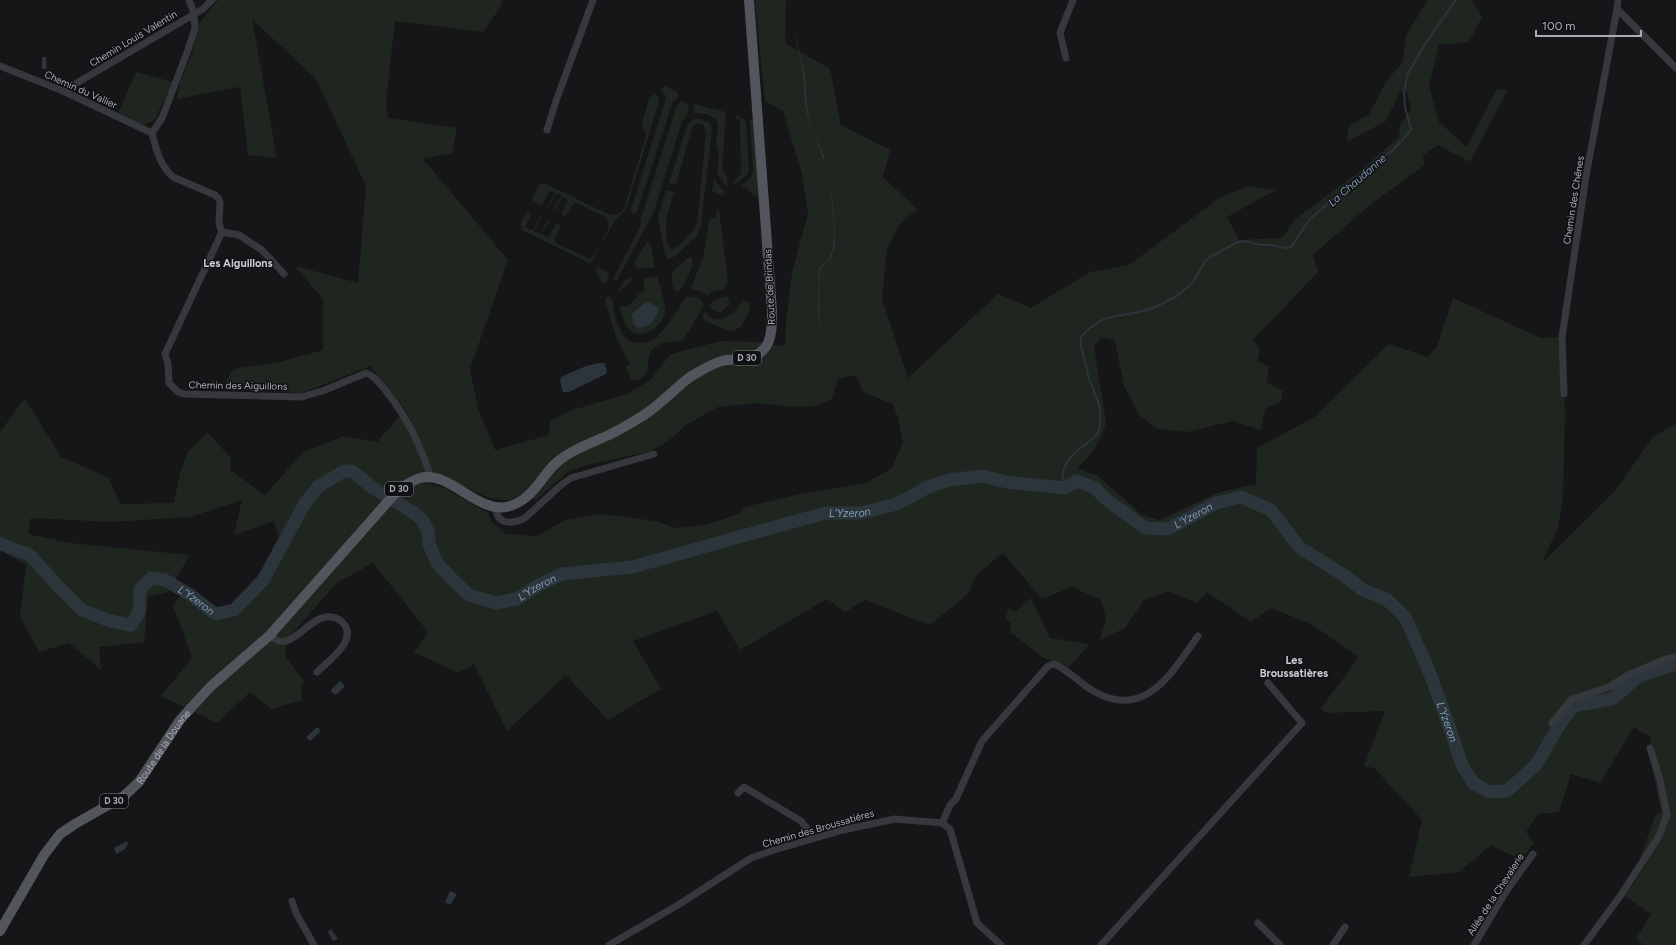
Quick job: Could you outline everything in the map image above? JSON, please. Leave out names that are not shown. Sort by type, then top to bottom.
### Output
[{"type":"main road","name":"Route de Brindas","points":[[496,507],[509,506],[521,501],[532,493],[556,464],[568,455],[611,434],[644,415],[681,384],[699,372],[723,360],[753,356],[768,344],[772,331],[772,310],[749,0]]},
{"type":"main road","name":"Route de la Douane","points":[[0,931],[32,874],[60,834],[74,824],[124,796],[139,782],[180,720],[210,687],[270,634],[394,494],[408,483],[422,478],[431,478]]},
{"type":"main road","points":[[431,478],[443,481],[479,501],[496,507]]},
{"type":"street","points":[[189,0],[194,13],[195,28],[162,118],[152,133],[159,156],[167,172],[173,177],[219,198],[219,224],[222,232],[239,235],[262,250],[284,274]]},
{"type":"street","name":"Chemin Louis Valentin","points":[[63,91],[203,9],[212,0]]},
{"type":"street","points":[[547,130],[558,94],[594,0]]},
{"type":"street","points":[[1066,58],[1060,33],[1073,0]]},
{"type":"street","name":"Chemin des Chênes","points":[[1564,394],[1562,337],[1586,176],[1618,0]]},
{"type":"street","points":[[1617,9],[1676,68]]},
{"type":"street","name":"Chemin du Vallier","points":[[0,66],[63,91],[152,133]]},
{"type":"street","name":"Chemin des Aiguillons","points":[[222,232],[165,354],[168,363],[169,383],[173,388],[184,394],[202,396],[302,397],[325,390],[366,372],[372,375],[402,411],[421,448],[431,478]]},
{"type":"street","points":[[496,507],[498,517],[504,522],[515,522],[525,518],[561,485],[571,478],[654,454]]},
{"type":"street","points":[[270,634],[278,641],[286,641],[324,617],[334,616],[342,622],[347,631],[348,638],[343,646],[317,672]]},
{"type":"street","points":[[1001,945],[977,924],[950,829],[942,823],[950,806],[956,799],[982,741],[1048,666],[1054,664],[1061,667],[1087,687],[1103,696],[1118,700],[1135,699],[1150,693],[1161,684],[1198,636]]},
{"type":"street","points":[[1552,723],[1572,699],[1609,687],[1628,675],[1666,659],[1676,657]]},
{"type":"street","points":[[1101,945],[1302,723],[1268,683]]},
{"type":"street","points":[[1584,945],[1626,888],[1658,836],[1667,815],[1660,780],[1650,748]]},
{"type":"street","points":[[738,793],[744,787],[801,821],[806,827],[810,839]]},
{"type":"street","name":"Chemin des Broussatiéres","points":[[609,945],[678,905],[751,858],[843,830],[895,819],[942,823]]},
{"type":"street","name":"Allée de la Chevalerie","points":[[1474,945],[1507,890],[1533,854]]},
{"type":"street","points":[[292,901],[296,913],[314,945]]},
{"type":"street","points":[[1258,923],[1280,945]]},
{"type":"street","points":[[1333,945],[1345,927]]},
{"type":"shaded area","points":[[218,0],[501,0],[503,3],[483,32],[395,21],[386,101],[388,118],[457,128],[452,153],[423,159],[508,260],[470,369],[478,408],[495,450],[549,435],[550,421],[569,411],[627,394],[649,381],[671,354],[721,341],[757,342],[785,346],[786,321],[792,273],[808,213],[802,174],[783,111],[765,101],[755,0],[786,0],[785,43],[830,69],[841,125],[890,150],[883,177],[917,209],[899,225],[887,250],[882,299],[908,378],[998,294],[1031,308],[1090,272],[1129,265],[1219,198],[1247,186],[1276,190],[1227,217],[1239,240],[1282,238],[1295,219],[1359,172],[1399,137],[1400,125],[1411,109],[1406,90],[1400,92],[1386,121],[1347,142],[1349,126],[1369,114],[1386,82],[1403,61],[1406,35],[1428,0],[1472,0],[1482,17],[1469,42],[1439,45],[1429,86],[1439,122],[1467,147],[1496,90],[1508,89],[1470,162],[1438,145],[1423,155],[1425,165],[1371,204],[1313,255],[1318,272],[1253,340],[1260,349],[1257,361],[1269,366],[1267,382],[1283,391],[1281,401],[1265,409],[1261,430],[1233,421],[1187,432],[1158,429],[1139,415],[1124,386],[1115,341],[1101,337],[1094,347],[1106,422],[1102,435],[1095,447],[1078,468],[1098,476],[1142,515],[1160,520],[1219,492],[1256,484],[1257,448],[1313,418],[1389,344],[1428,357],[1437,346],[1453,298],[1541,338],[1562,337],[1565,410],[1563,498],[1558,527],[1542,563],[1614,492],[1653,437],[1676,424],[1676,945],[1644,945],[1636,939],[1651,914],[1625,896],[1646,865],[1639,861],[1655,816],[1661,812],[1652,768],[1650,737],[1634,727],[1600,783],[1571,774],[1559,812],[1538,814],[1526,832],[1534,843],[1521,860],[1491,845],[1459,872],[1409,877],[1422,820],[1374,768],[1364,766],[1385,711],[1326,713],[1321,708],[1359,657],[1311,624],[1271,608],[1251,622],[1207,592],[1197,603],[1168,591],[1144,600],[1125,628],[1100,640],[1106,618],[1101,600],[1072,587],[1042,599],[1003,553],[976,575],[969,593],[930,625],[865,600],[845,612],[827,599],[740,650],[717,611],[633,641],[661,689],[608,720],[566,675],[507,731],[474,664],[458,673],[414,652],[428,632],[373,563],[338,582],[288,638],[285,656],[304,681],[301,688],[302,700],[271,709],[250,692],[217,723],[161,696],[192,658],[173,605],[188,586],[216,610],[232,608],[259,580],[280,543],[274,521],[234,535],[242,500],[190,517],[112,522],[31,518],[28,534],[70,543],[190,555],[168,592],[148,597],[144,642],[99,647],[101,670],[69,643],[39,652],[20,617],[26,565],[0,550],[0,432],[25,398],[61,457],[109,478],[120,504],[174,503],[180,473],[188,452],[207,432],[231,458],[230,470],[265,495],[303,452],[344,436],[377,442],[400,416],[415,440],[426,466],[430,484],[445,488],[488,513],[492,522],[506,534],[537,536],[565,520],[601,514],[656,521],[676,528],[706,525],[741,513],[745,507],[796,495],[866,483],[892,468],[903,442],[898,418],[893,404],[863,392],[856,375],[838,379],[832,399],[816,406],[791,407],[759,403],[718,407],[686,425],[668,441],[651,451],[588,465],[569,471],[536,500],[527,491],[513,498],[502,500],[481,495],[440,474],[430,471],[423,447],[406,411],[370,366],[302,393],[222,389],[233,369],[280,362],[323,350],[323,299],[295,266],[358,283],[366,186],[316,79],[252,19],[277,158],[248,155],[240,87],[177,99],[180,83],[192,53],[200,22]]},
{"type":"shaded area","points":[[792,21],[805,75],[807,107],[811,128],[805,104],[803,71]]},
{"type":"shaded area","points":[[42,57],[46,57],[47,69],[42,69]]},
{"type":"shaded area","points":[[136,72],[173,82],[154,121],[144,125],[118,113]]},
{"type":"shaded area","points":[[665,86],[677,92],[679,96],[673,101],[637,212],[633,214],[631,210],[666,98],[661,90]]},
{"type":"shaded area","points":[[654,94],[658,97],[659,101],[626,209],[617,219],[615,219],[604,240],[603,239],[609,225],[606,217],[577,203],[574,203],[565,216],[561,215],[568,200],[562,197],[555,211],[553,210],[561,196],[556,194],[548,208],[547,207],[555,193],[550,191],[542,205],[533,201],[532,197],[540,184],[544,183],[608,214],[619,214],[624,209],[646,136],[642,123],[649,98]]},
{"type":"shaded area","points":[[682,101],[689,105],[687,115],[682,121],[654,212],[616,282],[613,279],[640,227],[641,218],[677,105]]},
{"type":"shaded area","points":[[694,104],[726,112],[722,170],[727,177],[727,188],[717,173],[719,156],[716,144],[718,125],[716,120],[707,114],[694,113]]},
{"type":"shaded area","points":[[737,115],[744,119],[746,123],[749,168],[748,174],[735,184],[734,181],[741,174],[740,120],[735,118]]},
{"type":"shaded area","points":[[698,119],[709,122],[712,128],[701,226],[696,237],[674,257],[667,259],[658,217],[666,190],[674,192],[668,213],[666,228],[667,242],[670,249],[682,243],[697,224],[706,132],[703,125],[697,124],[692,128],[676,185],[669,183],[687,126],[692,120]]},
{"type":"shaded area","points":[[754,119],[760,192],[756,197],[748,189],[741,186],[751,177],[753,171],[750,120]]},
{"type":"shaded area","points":[[813,132],[824,156],[825,164]]},
{"type":"shaded area","points":[[827,174],[834,209],[835,244],[831,259],[820,269],[820,336],[818,312],[819,268],[828,261],[832,251],[834,236],[833,210]]},
{"type":"shaded area","points":[[714,179],[725,193],[723,196],[712,191]]},
{"type":"shaded area","points":[[719,209],[728,282],[724,289],[711,292],[708,296],[698,290],[690,290],[703,258],[710,218],[715,218],[716,212]]},
{"type":"shaded area","points":[[526,212],[532,213],[525,227],[533,230],[540,216],[541,217],[534,231],[541,234],[547,220],[549,221],[542,234],[549,237],[556,223],[561,226],[555,237],[556,243],[589,259],[593,257],[601,245],[591,263],[524,231],[521,224]]},
{"type":"shaded area","points":[[647,242],[651,245],[655,266],[652,268],[638,268],[635,266],[634,262]]},
{"type":"shaded area","points":[[690,257],[692,258],[693,262],[689,274],[680,291],[676,291],[672,282],[672,274],[676,268]]},
{"type":"shaded area","points":[[598,267],[609,273],[607,278],[609,279],[605,284],[598,274],[596,268]]},
{"type":"shaded area","points":[[657,277],[665,306],[663,318],[653,330],[643,334],[634,333],[626,325],[619,306],[628,306],[641,292],[644,291],[644,278]]},
{"type":"shaded area","points":[[631,278],[632,280],[618,293],[624,281]]},
{"type":"shaded area","points":[[608,296],[612,300],[617,322],[623,335],[628,340],[642,343],[651,341],[660,334],[686,297],[690,296],[699,298],[704,305],[684,339],[659,344],[650,354],[644,377],[640,380],[633,381],[630,378],[626,366],[630,364],[617,340],[605,300]]},
{"type":"shaded area","points":[[727,296],[730,302],[722,312],[716,312],[712,309],[710,306],[713,302]]},
{"type":"shaded area","points":[[743,301],[747,301],[751,306],[744,322],[734,331],[728,331],[704,320],[703,315],[705,312],[712,318],[726,318],[734,312]]},
{"type":"shaded area","points":[[646,302],[659,308],[658,312],[652,323],[645,327],[636,327],[633,323],[632,314]]},
{"type":"shaded area","points":[[604,363],[607,370],[606,374],[569,392],[563,392],[560,381],[561,377],[586,366]]},
{"type":"shaded area","points":[[1031,598],[1050,638],[1090,644],[1069,667],[1042,657],[1010,632],[1011,624],[1006,619],[1008,609],[1016,611]]},
{"type":"shaded area","points":[[340,681],[345,686],[336,695],[331,692]]},
{"type":"shaded area","points":[[316,728],[319,728],[320,732],[310,741],[306,737]]},
{"type":"shaded area","points":[[127,841],[128,844],[124,850],[116,854],[114,848]]},
{"type":"shaded area","points":[[450,891],[457,894],[450,905],[445,902]]},
{"type":"shaded area","points":[[331,929],[338,939],[333,941],[328,932]]},
{"type":"waterway","name":"La Chaudanne","points":[[1064,488],[1063,474],[1067,462],[1096,435],[1101,415],[1097,397],[1088,376],[1080,342],[1081,337],[1091,327],[1106,318],[1144,311],[1177,296],[1193,282],[1206,260],[1238,242],[1243,241],[1261,245],[1287,248],[1291,247],[1309,220],[1332,200],[1354,185],[1374,162],[1392,151],[1410,131],[1411,129],[1405,107],[1404,93],[1407,75],[1425,44],[1456,0]]},
{"type":"waterway","name":"L'Yzeron","points":[[0,543],[30,555],[82,610],[110,621],[131,625],[139,612],[140,589],[151,578],[165,580],[192,596],[215,614],[234,610],[263,580],[305,503],[319,486],[344,471],[352,471],[373,488],[413,512],[423,521],[428,531],[429,544],[437,563],[469,595],[496,603],[517,599],[537,586],[562,574],[632,567],[825,513],[860,513],[897,504],[928,487],[949,480],[982,476],[1007,482],[1064,488],[1077,481],[1095,488],[1107,500],[1145,528],[1168,529],[1216,503],[1241,497],[1271,510],[1299,547],[1345,576],[1363,590],[1386,599],[1405,617],[1429,671],[1462,765],[1473,783],[1489,792],[1507,791],[1536,765],[1558,727],[1573,706],[1612,699],[1639,676],[1676,664]]},
{"type":"district","name":"Les Aiguillons","points":[[238,263]]},
{"type":"district","name":"Les Broussatières","points":[[1294,666]]}]
